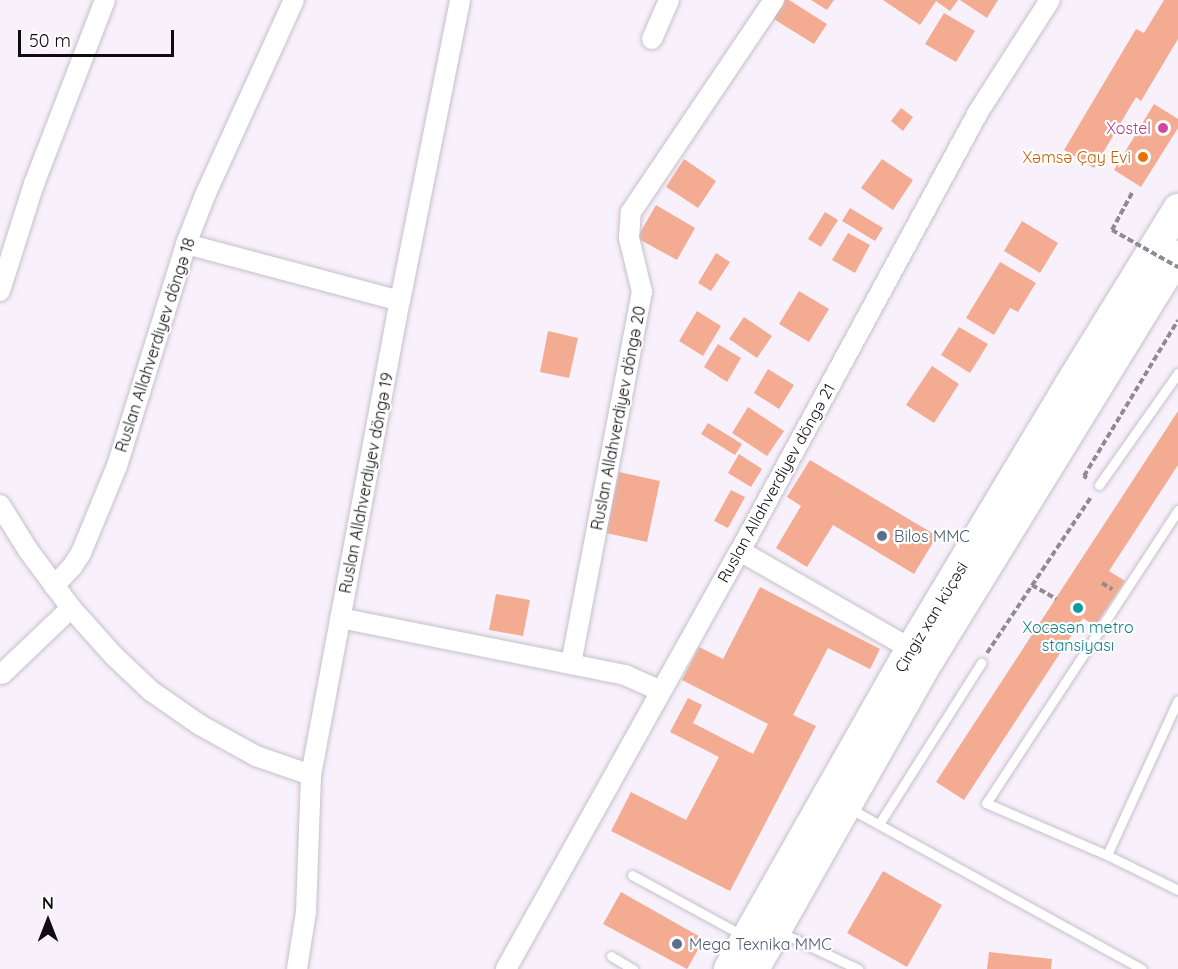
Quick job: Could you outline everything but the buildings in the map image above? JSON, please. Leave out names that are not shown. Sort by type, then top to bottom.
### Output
[{"type":"main road","name":"Çingiz xan küçəsi","points":[[729,969],[911,649],[1070,384],[1178,210]]},
{"type":"main road","name":"Çingiz xan küçəsi","points":[[754,969],[929,660],[1178,255]]},
{"type":"street","points":[[0,291],[34,184],[105,0]]},
{"type":"street","name":"Ruslan Allahverdiyev döngə 18","points":[[54,586],[72,567],[81,553],[117,465],[186,244],[206,193],[294,0]]},
{"type":"street","name":"Ruslan Allahverdiyev döngə 19","points":[[297,969],[306,912],[311,775],[400,301],[460,0]]},
{"type":"street","points":[[652,39],[669,0]]},
{"type":"street","name":"Ruslan Allahverdiyev döngə 20","points":[[571,664],[642,292],[629,238],[631,212],[774,0]]},
{"type":"street","name":"Ruslan Allahverdiyev döngə 21","points":[[506,969],[740,551],[977,114],[1050,0]]},
{"type":"street","points":[[186,244],[400,301]]},
{"type":"street","points":[[0,505],[54,586],[72,608],[115,657],[167,703],[200,725],[256,756],[311,775]]},
{"type":"street","points":[[740,551],[911,649]]},
{"type":"street","points":[[2,674],[72,608]]},
{"type":"street","points":[[340,618],[626,675],[661,691]]},
{"type":"lane","points":[[1099,485],[1178,373]]},
{"type":"lane","points":[[1178,510],[986,802],[1107,855],[1178,890]]},
{"type":"lane","points":[[879,824],[981,663]]},
{"type":"lane","points":[[1107,855],[1178,700]]},
{"type":"lane","points":[[847,806],[1142,969]]},
{"type":"lane","points":[[632,875],[747,938]]},
{"type":"lane","points":[[776,930],[858,969]]},
{"type":"lane","points":[[611,956],[633,969]]},
{"type":"path","points":[[1134,191],[1112,230],[1178,267]]},
{"type":"path","points":[[981,663],[1099,485],[1084,476],[1178,320]]},
{"type":"path","points":[[1032,585],[1056,599]]},
{"type":"place","name":"Xostel","points":[[1163,128]]},
{"type":"place","name":"Xəmsə Çay Evi","points":[[1143,157]]},
{"type":"place","name":"Bilos MMC","points":[[882,536]]},
{"type":"place","name":"Xocəsən metro stansiyası","points":[[1078,608]]},
{"type":"place","name":"Mega Texnika MMC","points":[[677,944]]}]
